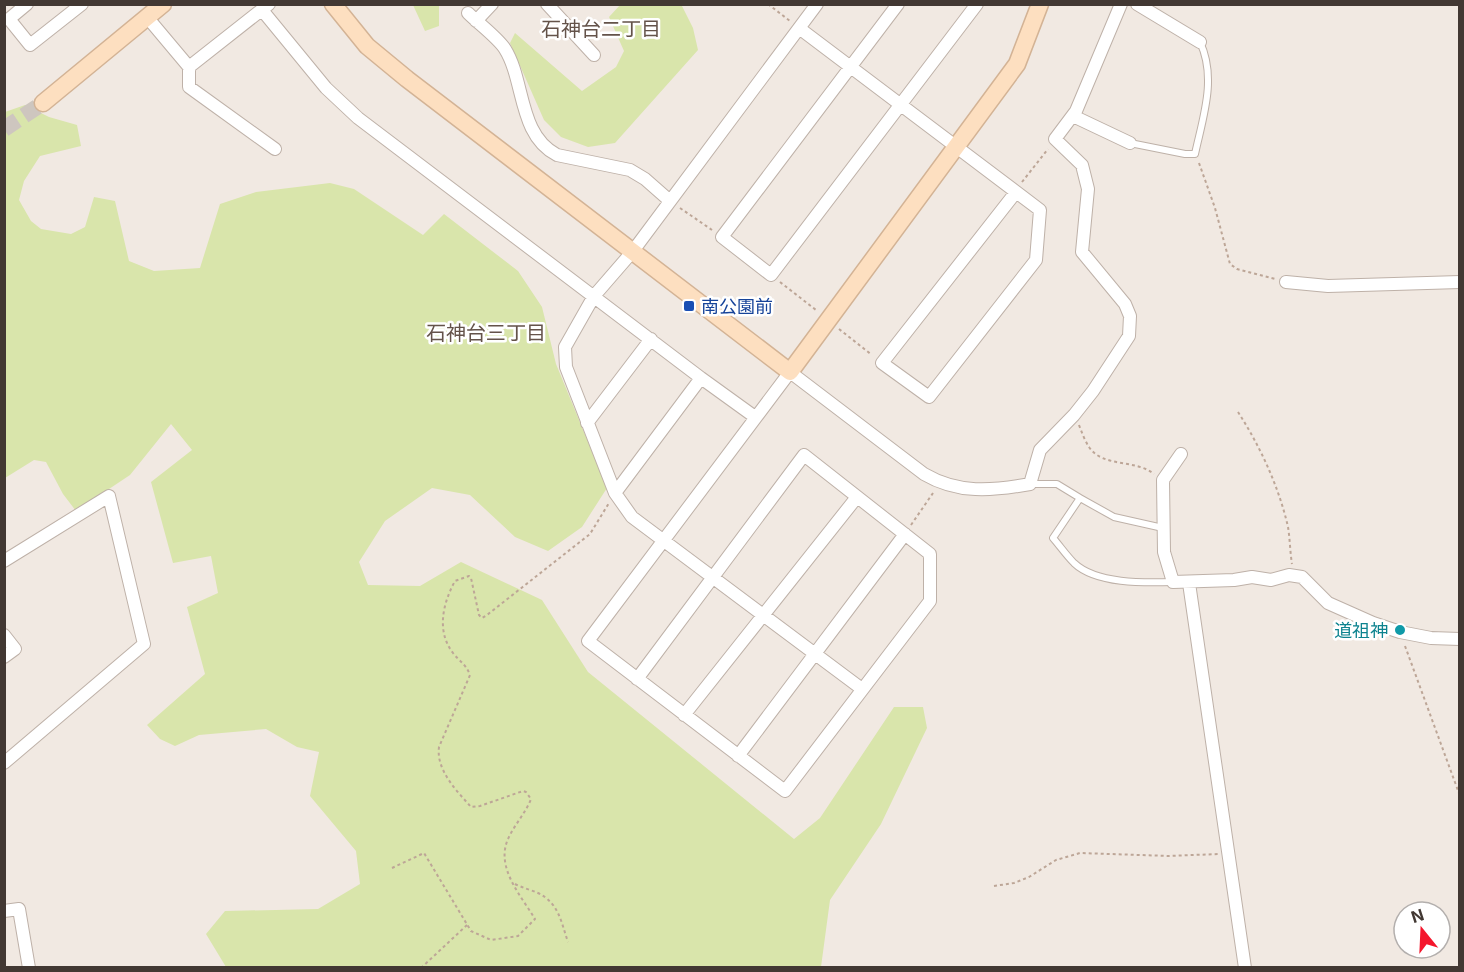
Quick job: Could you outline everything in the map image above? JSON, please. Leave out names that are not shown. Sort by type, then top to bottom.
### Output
[{"type":"street","points":[[27,4],[7,17],[30,45],[82,4]]},
{"type":"street","points":[[43,103],[163,4]]},
{"type":"street","points":[[333,4],[367,46],[407,80],[924,474],[940,483],[972,489],[995,490],[1030,484],[1040,450],[1093,391],[1129,336],[1130,316],[1125,304],[1082,252],[1088,189],[1082,165],[1055,139],[1073,116],[1121,4]]},
{"type":"street","points":[[492,4],[472,17],[505,49],[528,119],[538,138],[548,150],[557,155],[630,170],[645,179],[670,201]]},
{"type":"street","points":[[546,4],[594,55]]},
{"type":"street","points":[[817,4],[633,251],[594,297],[565,346],[566,367],[615,493],[632,517],[862,689]]},
{"type":"street","points":[[898,4],[852,68],[722,237],[771,275],[977,4]]},
{"type":"street","points":[[637,679],[804,455],[930,554],[930,601],[785,791],[684,715],[637,679],[588,641],[1017,64],[1040,4]]},
{"type":"street","points":[[1137,4],[1200,42]]},
{"type":"street","points":[[189,67],[265,7],[326,88],[358,118],[700,378],[755,417]]},
{"type":"street","points":[[147,18],[189,67],[189,87],[275,149]]},
{"type":"street","points":[[799,28],[1040,210],[1036,260],[928,398],[882,363],[1016,192]]},
{"type":"street","points":[[1073,116],[1131,143]]},
{"type":"street","points":[[1286,282],[1328,286],[1460,282]]},
{"type":"street","points":[[587,423],[651,339]]},
{"type":"street","points":[[615,493],[700,378]]},
{"type":"street","points":[[1181,454],[1162,480],[1164,552],[1173,582],[1189,583],[1252,577],[1271,580],[1293,576],[1302,577],[1328,603],[1373,623],[1400,632],[1431,638],[1460,639]]},
{"type":"street","points":[[4,561],[109,496],[144,644],[4,763]]},
{"type":"street","points":[[684,715],[857,496]]},
{"type":"street","points":[[738,756],[905,534]]},
{"type":"street","points":[[1189,583],[1245,968]]},
{"type":"street","points":[[4,635],[15,649],[4,657]]},
{"type":"street","points":[[4,911],[19,909],[28,968]]},
{"type":"lane","points":[[1131,143],[1185,154],[1196,154],[1210,81],[1207,57],[1200,42]]},
{"type":"lane","points":[[1030,484],[1057,484],[1114,517],[1163,528]]},
{"type":"lane","points":[[1080,498],[1053,538],[1075,564],[1090,573],[1133,583],[1173,582]]},
{"type":"path","points":[[768,4],[799,28]]},
{"type":"path","points":[[1016,192],[1055,139]]},
{"type":"path","points":[[1196,154],[1215,208],[1230,264],[1238,269],[1286,282]]},
{"type":"path","points":[[670,201],[722,237]]},
{"type":"path","points":[[1238,412],[1275,486],[1288,529],[1293,576]]},
{"type":"path","points":[[1074,414],[1088,446],[1095,454],[1101,458],[1143,467],[1162,480]]},
{"type":"path","points":[[905,534],[940,483]]},
{"type":"path","points":[[392,868],[424,853],[471,931],[491,940],[518,936],[535,919],[504,863],[505,846],[531,799],[523,791],[471,807],[442,770],[438,760],[438,747],[470,675],[466,665],[453,653],[449,645],[442,612],[455,581],[469,576],[472,580],[479,615],[482,618],[487,615],[590,534],[615,493]]},
{"type":"path","points":[[1400,632],[1460,796]]},
{"type":"path","points":[[994,886],[1014,883],[1029,877],[1056,860],[1080,853],[1169,856],[1228,854]]},
{"type":"path","points":[[513,882],[553,903],[559,913],[568,942]]},
{"type":"path","points":[[422,968],[468,925]]},
{"type":"green space","points":[[681,4],[693,28],[698,50],[615,143],[588,147],[561,137],[544,120],[510,43],[515,33],[582,91],[616,67],[624,51],[609,17],[620,5]]},
{"type":"green space","points":[[413,5],[439,5],[439,26],[425,31]]},
{"type":"green space","points":[[25,105],[49,117],[77,125],[81,146],[40,156],[24,181],[19,200],[31,221],[41,229],[71,234],[85,227],[94,197],[115,201],[129,261],[154,271],[200,268],[220,204],[256,192],[330,183],[354,189],[423,235],[444,214],[518,271],[542,307],[556,364],[607,488],[582,527],[548,551],[515,537],[470,495],[432,488],[385,521],[359,562],[368,585],[420,586],[461,562],[542,600],[588,672],[794,839],[820,818],[894,707],[923,707],[927,728],[881,824],[830,900],[821,967],[226,967],[206,934],[225,911],[318,909],[360,884],[356,851],[310,796],[319,752],[297,747],[266,729],[199,735],[175,746],[160,739],[147,725],[205,674],[187,607],[218,593],[211,556],[173,563],[151,482],[192,450],[171,424],[130,475],[76,511],[63,494],[46,462],[34,460],[5,478],[5,112]]},
{"type":"tunnel","points":[[4,129],[43,103]]},
{"type":"place","name":"南公園前","points":[[689,306]]},
{"type":"place","name":"道祖神","points":[[1400,630]]},
{"type":"district","name":"石神台二丁目","points":[[601,29]]},
{"type":"district","name":"石神台三丁目","points":[[486,333]]}]
